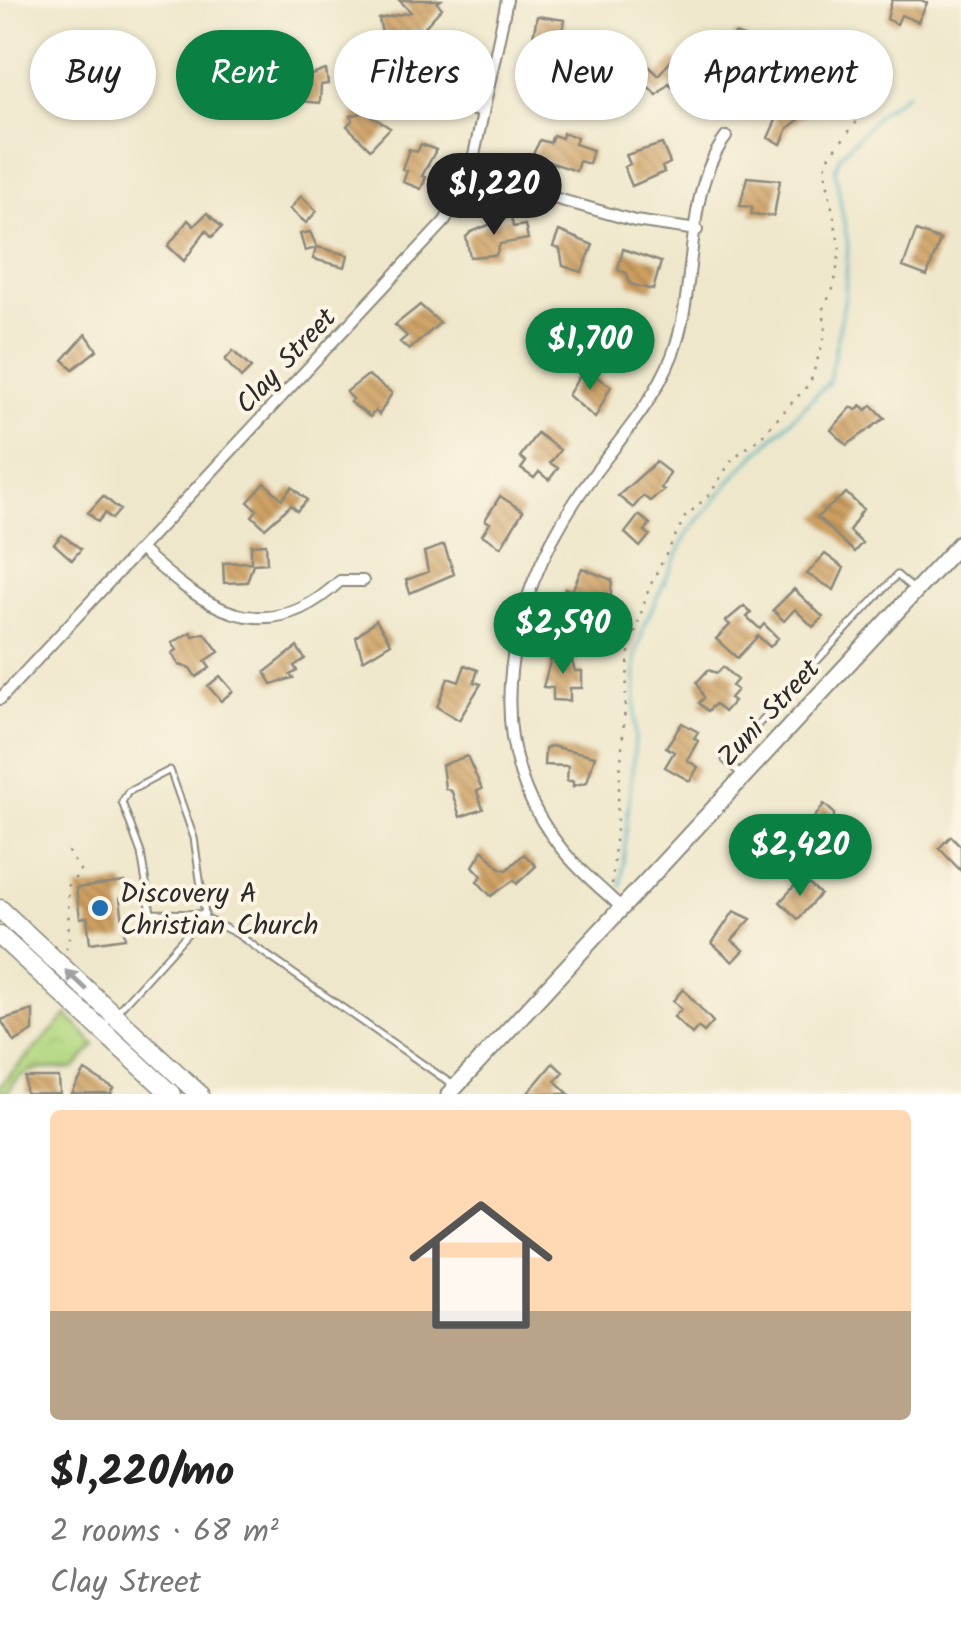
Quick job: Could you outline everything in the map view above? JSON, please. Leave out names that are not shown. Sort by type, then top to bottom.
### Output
[{"type":"main road","points":[[0,909],[199,1094]]},
{"type":"main road","points":[[0,936],[170,1094]]},
{"type":"street","name":"Clay Street","points":[[495,54],[507,0]]},
{"type":"street","name":"Clay Street","points":[[0,700],[445,221],[470,174],[480,120]]},
{"type":"street","points":[[622,907],[557,844],[526,792],[511,745],[509,677],[527,599],[553,540],[581,493],[633,424],[672,357],[685,318],[705,171],[726,137]]},
{"type":"street","points":[[470,174],[635,220],[697,230]]},
{"type":"street","name":"Zuni Street","points":[[452,1091],[961,542]]},
{"type":"street","points":[[140,549],[191,595],[241,616],[282,614],[308,605],[340,580],[364,581]]},
{"type":"lane","points":[[742,776],[726,760],[896,575],[915,591]]},
{"type":"lane","points":[[101,1030],[204,915],[194,838],[170,770],[128,792],[122,802],[141,853],[151,913],[204,915],[322,992],[452,1091]]},
{"type":"path","points":[[606,893],[612,886],[624,757],[620,728],[629,652],[649,588],[685,516],[710,494],[733,458],[759,440],[810,384],[826,333],[823,309],[834,288],[840,250],[825,170],[828,159],[858,120]]},
{"type":"path","points":[[65,950],[70,943],[68,884],[81,872],[66,850]]},
{"type":"green space","points":[[67,1015],[95,1045],[74,1069],[34,1070],[19,1077],[7,1094],[0,1094],[0,1085]]},
{"type":"building","points":[[399,0],[441,0],[437,3],[442,8],[422,30],[381,30],[379,19],[411,12]]},
{"type":"building","points":[[892,0],[927,3],[918,22],[901,15],[897,24],[887,19]]},
{"type":"building","points":[[537,16],[565,20],[563,30],[534,30]]},
{"type":"building","points":[[668,64],[668,84],[657,95],[648,86],[648,69],[658,75]]},
{"type":"building","points":[[326,70],[328,84],[321,85],[320,103],[314,102],[314,74]]},
{"type":"building","points":[[352,120],[378,120],[390,128],[370,149],[347,126]]},
{"type":"building","points":[[776,120],[798,120],[788,128],[781,144],[768,138]]},
{"type":"building","points":[[563,133],[577,137],[575,144],[593,150],[589,164],[579,161],[576,171],[532,156],[540,140],[550,143],[553,135],[562,138]]},
{"type":"building","points":[[421,144],[436,150],[422,176],[426,177],[421,189],[403,182],[407,171],[402,169],[409,149],[417,152]]},
{"type":"building","points":[[662,144],[670,163],[662,167],[664,172],[632,186],[624,167],[630,164],[626,155]]},
{"type":"building","points":[[747,177],[780,180],[774,216],[751,214],[752,207],[740,206]]},
{"type":"building","points":[[301,196],[317,211],[306,223],[290,209]]},
{"type":"building","points":[[207,213],[222,227],[212,237],[206,230],[184,261],[168,246],[188,220],[194,226]]},
{"type":"building","points":[[511,216],[513,227],[525,225],[528,239],[500,244],[496,255],[470,257],[466,237],[471,232]]},
{"type":"building","points":[[559,231],[593,245],[582,272],[563,266],[560,249],[553,247]]},
{"type":"building","points":[[916,231],[940,240],[927,276],[903,267]]},
{"type":"building","points":[[310,232],[317,247],[348,255],[345,267],[313,259],[316,248],[305,251],[300,234]]},
{"type":"building","points":[[623,249],[661,262],[653,290],[630,284],[627,273],[618,270]]},
{"type":"building","points":[[420,305],[440,323],[409,350],[400,342],[407,336],[395,325]]},
{"type":"building","points":[[86,334],[97,350],[73,369],[63,360]]},
{"type":"building","points":[[233,351],[251,368],[241,378],[225,360]]},
{"type":"building","points":[[581,374],[588,379],[592,374],[611,386],[595,418],[568,395]]},
{"type":"building","points":[[368,375],[392,393],[379,415],[375,411],[370,417],[350,402],[353,399],[346,392]]},
{"type":"building","points":[[861,405],[867,410],[872,405],[885,418],[847,445],[831,430],[852,407],[856,410]]},
{"type":"building","points":[[537,433],[560,450],[550,463],[558,468],[549,480],[539,472],[534,478],[521,469],[526,462],[520,457]]},
{"type":"building","points":[[656,462],[670,473],[661,488],[664,490],[650,501],[643,496],[633,508],[618,496]]},
{"type":"building","points":[[265,483],[282,499],[292,487],[307,500],[297,511],[291,505],[265,528],[252,516],[257,510],[248,502]]},
{"type":"building","points":[[846,493],[863,509],[849,531],[862,543],[854,552],[817,517]]},
{"type":"building","points":[[103,496],[120,510],[112,519],[105,513],[98,522],[88,513]]},
{"type":"building","points":[[500,496],[523,511],[501,547],[482,535],[490,523],[485,520]]},
{"type":"building","points":[[639,515],[650,524],[645,531],[650,535],[640,547],[625,533]]},
{"type":"building","points":[[62,535],[81,549],[72,560],[54,544]]},
{"type":"building","points":[[266,544],[267,563],[253,564],[247,582],[224,583],[223,563],[251,562],[251,545]]},
{"type":"building","points":[[444,545],[454,574],[410,593],[406,580],[428,572],[424,552]]},
{"type":"building","points":[[825,554],[844,568],[834,590],[807,574]]},
{"type":"building","points":[[582,568],[612,580],[610,604],[605,602],[598,612],[560,601],[565,588],[572,591]]},
{"type":"building","points":[[794,589],[823,617],[813,627],[795,609],[784,621],[773,610]]},
{"type":"building","points":[[744,606],[751,613],[747,617],[760,629],[764,624],[778,638],[770,647],[758,636],[737,658],[716,639],[730,625],[726,621]]},
{"type":"building","points":[[376,620],[391,643],[363,660],[356,637]]},
{"type":"building","points":[[191,632],[193,636],[205,633],[219,652],[205,661],[210,668],[196,677],[190,668],[179,665],[172,653],[177,650],[172,643]]},
{"type":"building","points":[[297,647],[305,659],[294,666],[297,671],[290,675],[293,678],[272,684],[265,672]]},
{"type":"building","points":[[552,655],[570,655],[575,671],[582,671],[582,688],[570,688],[570,701],[553,700],[553,688],[543,687]]},
{"type":"building","points":[[465,665],[478,670],[474,682],[481,684],[459,720],[437,707],[448,678],[459,682]]},
{"type":"building","points":[[723,667],[737,680],[732,686],[737,690],[730,698],[734,701],[724,712],[715,704],[708,711],[699,703],[704,698],[697,682],[708,670],[717,673]]},
{"type":"building","points":[[220,676],[233,691],[221,701],[208,686]]},
{"type":"building","points":[[682,723],[698,732],[694,738],[698,741],[687,760],[698,767],[690,781],[665,767],[674,752],[666,747]]},
{"type":"building","points":[[551,746],[595,756],[587,782],[573,786],[573,781],[567,781],[568,766],[544,765],[545,749]]},
{"type":"building","points":[[467,756],[482,789],[477,791],[483,809],[460,817],[452,792],[445,788],[442,765]]},
{"type":"building","points":[[824,804],[834,813],[834,820],[818,838],[807,828]]},
{"type":"building","points":[[951,836],[961,846],[961,871],[939,848]]},
{"type":"building","points":[[483,850],[500,868],[507,870],[524,854],[536,866],[517,884],[514,880],[491,896],[477,881],[482,876],[473,866]]},
{"type":"building","name":"Discovery A Christian Church","points":[[125,882],[127,897],[120,898],[125,938],[90,943],[87,917],[80,918],[76,888]]},
{"type":"building","points":[[798,882],[802,886],[806,882],[820,894],[798,919],[780,902]]},
{"type":"building","points":[[734,911],[751,919],[732,940],[744,950],[733,962],[712,943]]},
{"type":"building","points":[[683,989],[713,1022],[704,1032],[698,1027],[692,1034],[674,1017],[681,1009],[673,1001]]},
{"type":"building","points":[[33,1010],[33,1031],[14,1042],[1,1020]]},
{"type":"building","points":[[553,1063],[563,1072],[555,1081],[569,1094],[527,1094]]},
{"type":"building","points":[[85,1071],[114,1089],[111,1094],[72,1094]]},
{"type":"building","points":[[26,1078],[59,1078],[60,1094],[26,1094]]},
{"type":"waterway","points":[[621,886],[635,740],[636,655],[646,621],[687,534],[739,471],[829,382],[845,297],[848,245],[835,171],[840,156],[881,112],[907,93]]},
{"type":"place","name":"Discovery A Christian Church","points":[[100,908]]}]
